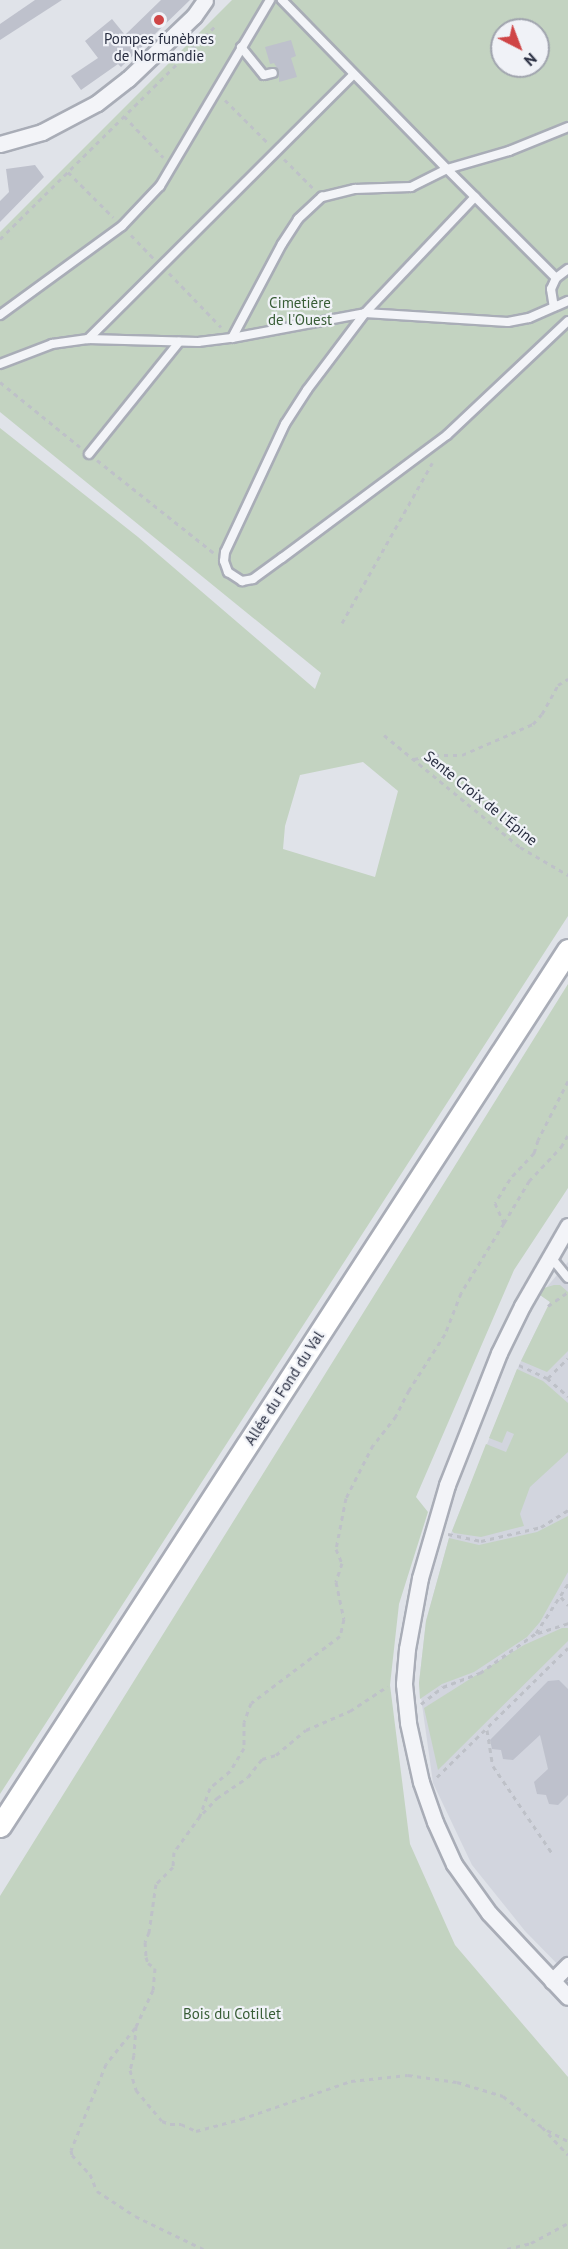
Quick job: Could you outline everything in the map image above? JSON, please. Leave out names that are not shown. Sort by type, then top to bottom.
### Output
[{"type":"street","points":[[0,144],[42,132],[97,103],[136,71],[194,16],[205,0]]},
{"type":"street","name":"Allée du Fond du Val","points":[[0,1826],[568,950]]},
{"type":"street","points":[[568,1226],[522,1306],[483,1390],[447,1485],[413,1615],[405,1684],[407,1714],[421,1782],[435,1822],[454,1864],[489,1913],[568,1997]]},
{"type":"street","points":[[552,1981],[568,1965]]},
{"type":"lane","points":[[0,315],[122,226],[160,186],[270,0]]},
{"type":"lane","points":[[282,0],[447,170],[556,278]]},
{"type":"lane","points":[[241,47],[264,75],[273,73]]},
{"type":"lane","points":[[87,339],[354,74]]},
{"type":"lane","points":[[232,338],[282,244],[298,219],[322,197],[355,189],[411,187],[447,170],[509,151],[568,127]]},
{"type":"lane","points":[[475,197],[365,313],[285,424],[225,552],[224,561],[233,577],[242,581],[253,579],[447,435],[568,321]]},
{"type":"lane","points":[[554,307],[551,289],[556,278],[568,269]]},
{"type":"lane","points":[[0,364],[52,344],[87,339],[180,342],[232,338],[365,313],[508,322],[529,318],[568,301]]},
{"type":"lane","points":[[89,454],[180,342]]},
{"type":"lane","points":[[550,1256],[568,1278]]},
{"type":"path","points":[[0,239],[217,24]]},
{"type":"path","points":[[124,116],[173,166]]},
{"type":"path","points":[[68,172],[232,338]]},
{"type":"path","points":[[0,382],[224,561]]},
{"type":"path","points":[[342,623],[447,435]]},
{"type":"path","points":[[413,759],[435,755],[462,755],[533,724],[542,714],[558,685],[568,679]]},
{"type":"path","name":"Sente Croix de l'Épine","points":[[384,735],[520,847],[568,875]]},
{"type":"path","points":[[504,1223],[495,1203],[510,1179],[534,1154],[538,1140],[568,1082]]},
{"type":"path","points":[[200,1816],[210,1788],[230,1771],[244,1748],[244,1722],[251,1703],[340,1636],[344,1619],[336,1582],[342,1563],[336,1549],[346,1498],[373,1445],[396,1416],[409,1390],[445,1334],[461,1293],[529,1181],[561,1147],[568,1135]]},
{"type":"path","points":[[548,1306],[568,1292]]},
{"type":"path","points":[[547,1378],[568,1358]]},
{"type":"path","points":[[519,1365],[547,1378],[568,1396]]},
{"type":"path","points":[[434,1530],[482,1541],[541,1527],[568,1510]]},
{"type":"path","points":[[536,1633],[568,1584]]},
{"type":"path","points":[[561,1597],[568,1605]]},
{"type":"path","points":[[407,1714],[443,1687],[480,1673],[536,1633],[568,1623]]},
{"type":"path","points":[[421,1782],[440,1776],[568,1648]]},
{"type":"path","points":[[203,2249],[135,2217],[97,2191],[90,2174],[72,2155],[71,2150],[106,2064],[136,2026],[153,1990],[155,1968],[148,1964],[145,1942],[149,1932],[156,1884],[173,1867],[174,1852],[200,1816],[217,1798],[248,1777],[262,1759],[276,1755],[306,1730],[350,1711],[390,1685],[405,1684]]},
{"type":"path","points":[[486,1729],[493,1766],[552,1853]]},
{"type":"path","points":[[136,2026],[134,2055],[130,2070],[136,2090],[162,2121],[170,2124],[182,2124],[196,2131],[241,2119],[351,2081],[408,2075],[457,2082],[503,2096],[542,2127],[568,2155]]},
{"type":"path","points":[[542,2127],[568,2141]]},
{"type":"path","points":[[507,2249],[531,2243],[568,2223]]},
{"type":"shaded area","points":[[568,1262],[568,1975],[525,1931],[472,1865],[433,1783],[419,1683],[426,1621],[449,1538],[519,1365],[550,1302],[540,1295]]},
{"type":"green space","name":"Cimetière de l'Ouest","points":[[232,0],[568,0],[568,916],[0,1794],[0,428],[138,537],[315,689],[321,673],[0,412],[0,232]],"holes":[[[363,762],[398,791],[375,877],[283,849],[285,826],[300,775]]]},
{"type":"green space","name":"Bois du Cotillet","points":[[568,984],[568,1188],[514,1270],[416,1497],[428,1512],[399,1604],[390,1685],[410,1844],[455,1945],[568,2077],[568,2249],[0,2249],[0,1896]]},
{"type":"green space","points":[[560,1285],[568,1292],[568,1351],[547,1372],[521,1361],[550,1302],[540,1295],[544,1288]]},
{"type":"green space","points":[[517,1369],[543,1381],[568,1403],[568,1452],[530,1487],[520,1514],[524,1526],[481,1537],[454,1533],[452,1531],[486,1444],[506,1452],[514,1434],[507,1431],[502,1443],[489,1438]]},
{"type":"green space","points":[[568,1516],[568,1572],[540,1622],[527,1637],[474,1672],[442,1684],[420,1699],[419,1683],[426,1621],[449,1538],[479,1545],[537,1532]]},
{"type":"green space","points":[[562,1628],[568,1628],[568,1641],[438,1770],[424,1708],[524,1645]]},
{"type":"building","points":[[35,0],[62,0],[0,40],[0,24]]},
{"type":"building","points":[[161,0],[190,0],[121,67],[118,64],[81,90],[71,76],[98,58],[85,41],[112,19],[125,35]]},
{"type":"building","points":[[291,40],[296,56],[291,58],[297,77],[279,82],[279,71],[274,63],[270,64],[265,47]]},
{"type":"building","points":[[35,165],[44,177],[0,222],[0,201],[9,192],[6,169]]},
{"type":"building","points":[[559,1680],[568,1689],[568,1795],[558,1805],[549,1804],[546,1795],[537,1794],[534,1782],[548,1769],[540,1735],[513,1760],[503,1759],[501,1750],[492,1749],[490,1740],[548,1681]]},
{"type":"place","name":"Pompes funèbres de Normandie","points":[[159,20]]}]
